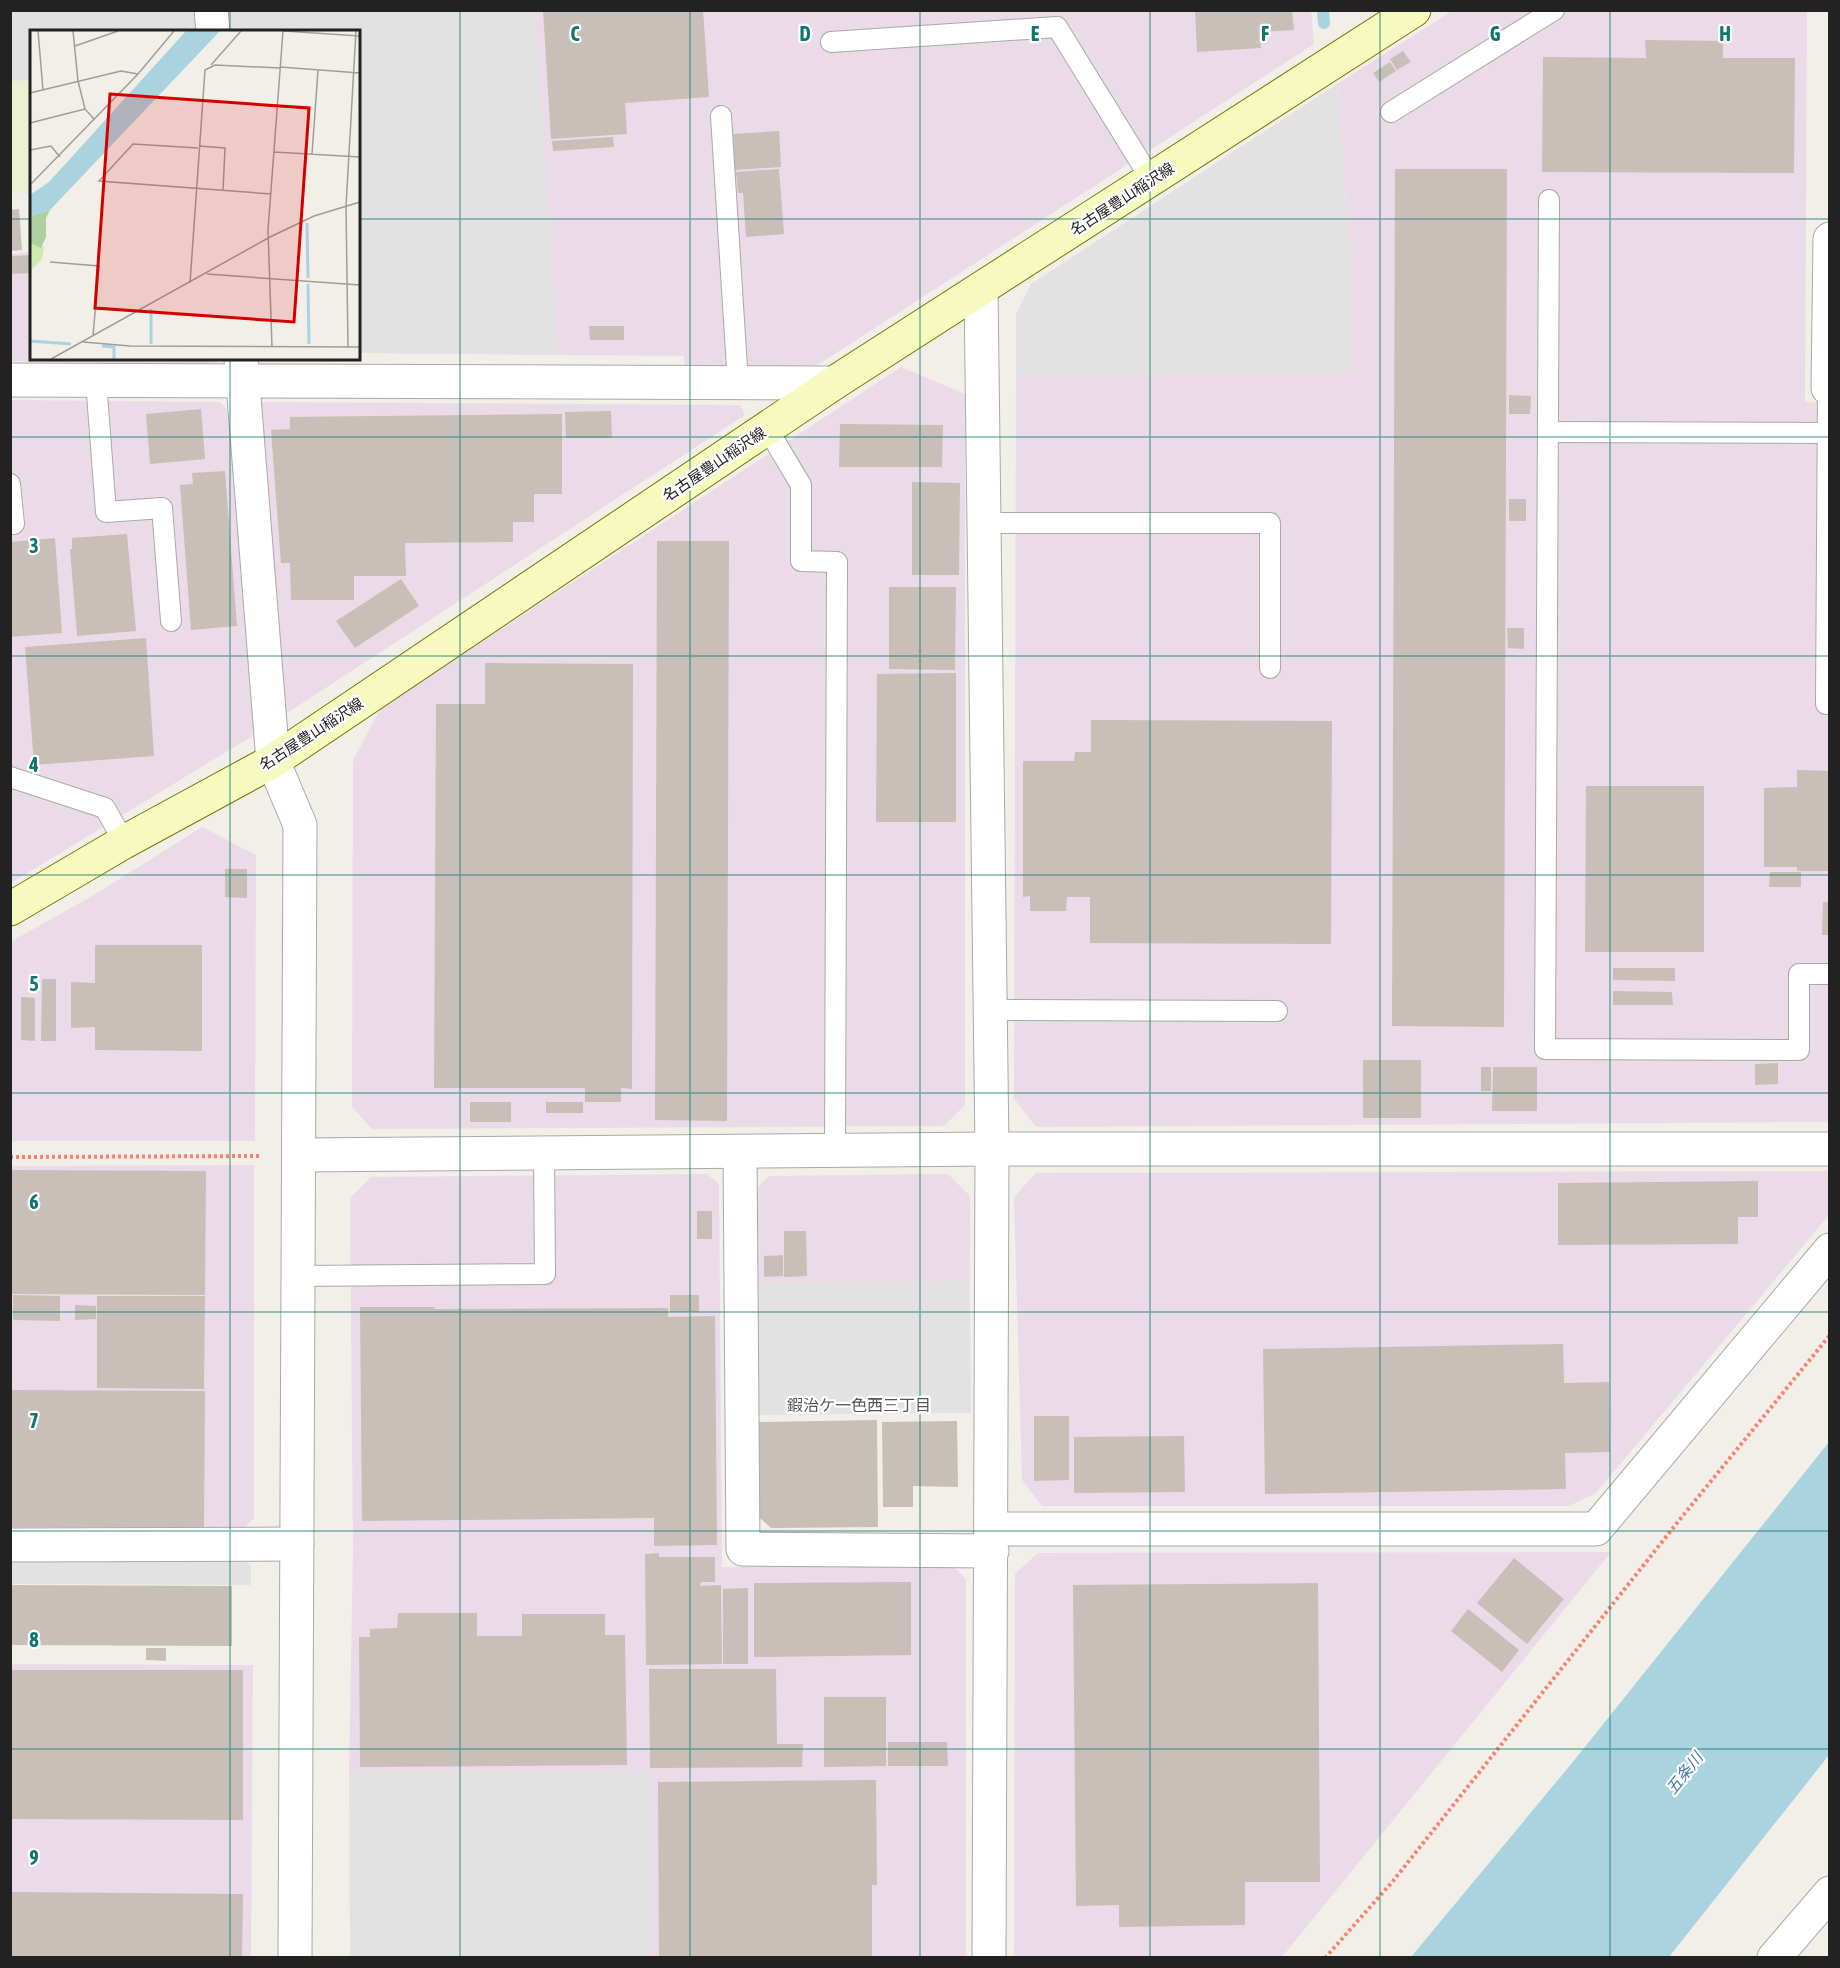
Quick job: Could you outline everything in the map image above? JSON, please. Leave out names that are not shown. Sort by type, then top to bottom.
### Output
[{"type":"main road","name":"名古屋豊山稲沢線","points":[[10,909],[124,842],[273,761],[834,383],[1152,181],[1414,10]]},
{"type":"street","points":[[211,10],[213,30]]},
{"type":"street","points":[[1829,388],[1830,239]]},
{"type":"street","points":[[981,290],[992,1149],[989,1958]]},
{"type":"street","points":[[242,370],[273,761],[300,825],[295,1958]]},
{"type":"street","points":[[10,380],[96,381],[242,370],[738,384],[834,383]]},
{"type":"street","points":[[298,1155],[992,1149],[1830,1149]]},
{"type":"street","points":[[740,1152],[743,1549],[992,1540],[1596,1529],[1830,1250]]},
{"type":"street","points":[[10,1545],[297,1544]]},
{"type":"street","points":[[1774,1958],[1830,1893]]},
{"type":"lane","points":[[1391,112],[1554,10]]},
{"type":"lane","points":[[831,42],[1057,27],[1152,181]]},
{"type":"lane","points":[[721,116],[738,384]]},
{"type":"lane","points":[[1549,200],[1545,1049],[1799,1050],[1799,974],[1830,974]]},
{"type":"lane","points":[[96,381],[106,512],[162,508],[171,621]]},
{"type":"lane","points":[[1829,388],[1826,704],[1830,704]]},
{"type":"lane","points":[[768,428],[801,485],[801,561],[837,562],[835,1150]]},
{"type":"lane","points":[[1548,432],[1827,433]]},
{"type":"lane","points":[[10,484],[14,524]]},
{"type":"lane","points":[[984,523],[1270,523],[1270,668]]},
{"type":"lane","points":[[10,777],[105,808],[124,842]]},
{"type":"lane","points":[[990,1010],[1276,1011]]},
{"type":"lane","points":[[298,1276],[545,1274],[544,1153]]},
{"type":"path","points":[[10,1157],[298,1155]]},
{"type":"path","points":[[1325,1958],[1393,1881],[1681,1518],[1830,1335]]},
{"type":"shaded area","points":[[1311,10],[1314,44],[816,366],[685,368],[684,356],[360,353],[360,30],[345,30],[222,11]]},
{"type":"shaded area","points":[[11,11],[197,11],[199,30],[30,30],[30,80],[11,81]]},
{"type":"shaded area","points":[[222,11],[535,11],[558,354],[360,353],[360,30],[224,30]]},
{"type":"shaded area","points":[[1452,11],[1807,11],[1805,402],[1830,403],[1829,1122],[1036,1127],[1014,1099],[1016,373],[1351,374],[1351,266],[1337,84]]},
{"type":"shaded area","points":[[1337,84],[1351,266],[1351,374],[1016,373],[1016,314],[1031,284]]},
{"type":"shaded area","points":[[30,252],[30,360],[220,360],[211,366],[11,361],[11,254]]},
{"type":"shaded area","points":[[901,367],[965,394],[965,1105],[944,1126],[372,1129],[352,1107],[353,760],[381,708]]},
{"type":"shaded area","points":[[11,400],[220,402],[228,410],[254,735],[11,883]]},
{"type":"shaded area","points":[[260,402],[740,405],[745,415],[284,715]]},
{"type":"shaded area","points":[[202,827],[256,855],[255,1141],[11,1141],[10,942],[94,895]]},
{"type":"shaded area","points":[[254,1165],[254,1518],[240,1532],[11,1532],[10,1166]]},
{"type":"shaded area","points":[[1828,1171],[1829,1215],[1596,1493],[1569,1506],[1042,1506],[1022,1480],[1014,1197],[1036,1173]]},
{"type":"shaded area","points":[[707,1174],[719,1184],[722,1567],[952,1565],[966,1579],[966,1957],[651,1957],[349,1773],[353,1550],[350,1198],[371,1177]]},
{"type":"shaded area","points":[[948,1174],[970,1196],[970,1281],[756,1282],[755,1190],[769,1176]]},
{"type":"shaded area","points":[[970,1281],[971,1413],[757,1415],[756,1282]]},
{"type":"shaded area","points":[[1611,1552],[1282,1957],[1014,1958],[1015,1574],[1038,1553]]},
{"type":"shaded area","points":[[11,1556],[242,1557],[251,1566],[251,1585],[11,1584]]},
{"type":"shaded area","points":[[11,1664],[253,1665],[251,1957],[11,1958]]},
{"type":"shaded area","points":[[650,1771],[651,1957],[350,1957],[349,1773]]},
{"type":"green space","points":[[30,80],[30,192],[11,193],[11,81]]},
{"type":"water","name":"五条川","points":[[1829,1442],[1829,1755],[1669,1957],[1411,1957],[1572,1763]]},
{"type":"building","points":[[543,10],[703,10],[709,97],[625,103],[627,134],[551,139]]},
{"type":"building","points":[[1195,10],[1292,10],[1294,30],[1260,32],[1261,48],[1197,52]]},
{"type":"building","points":[[1645,40],[1723,41],[1723,58],[1795,58],[1794,173],[1542,172],[1543,57],[1646,58]]},
{"type":"building","points":[[1403,51],[1411,62],[1397,70],[1390,59]]},
{"type":"building","points":[[1390,62],[1396,71],[1379,82],[1373,73]]},
{"type":"building","points":[[779,131],[781,167],[735,170],[733,134]]},
{"type":"building","points":[[613,137],[614,147],[553,151],[552,141]]},
{"type":"building","points":[[779,169],[784,234],[746,237],[743,193],[738,193],[736,172]]},
{"type":"building","points":[[1395,169],[1507,169],[1504,1027],[1392,1026]]},
{"type":"building","points":[[19,209],[22,250],[10,251],[10,210]]},
{"type":"building","points":[[30,255],[30,273],[10,274],[10,256]]},
{"type":"building","points":[[589,326],[624,326],[624,340],[590,340]]},
{"type":"building","points":[[1509,395],[1531,396],[1530,414],[1509,414]]},
{"type":"building","points":[[201,409],[205,459],[150,464],[146,414]]},
{"type":"building","points":[[611,411],[612,438],[566,438],[565,412]]},
{"type":"building","points":[[562,414],[562,494],[534,494],[534,522],[513,522],[513,542],[405,543],[406,576],[354,576],[354,600],[291,600],[290,563],[281,563],[271,430],[290,429],[290,417]]},
{"type":"building","points":[[840,424],[943,425],[942,467],[839,467]]},
{"type":"building","points":[[225,471],[237,626],[191,630],[180,485],[193,484],[192,473]]},
{"type":"building","points":[[912,482],[960,483],[959,575],[912,575]]},
{"type":"building","points":[[1509,499],[1526,499],[1526,521],[1509,521]]},
{"type":"building","points":[[127,534],[136,631],[77,636],[70,549],[72,549],[72,538]]},
{"type":"building","points":[[55,538],[62,633],[10,637],[10,542]]},
{"type":"building","points":[[657,541],[729,541],[727,1121],[655,1120]]},
{"type":"building","points":[[401,579],[419,606],[355,648],[336,621]]},
{"type":"building","points":[[889,587],[956,587],[955,670],[889,669]]},
{"type":"building","points":[[1507,628],[1524,628],[1524,649],[1508,648]]},
{"type":"building","points":[[146,638],[154,756],[34,765],[25,647]]},
{"type":"building","points":[[485,663],[633,664],[632,1089],[621,1088],[621,1102],[585,1102],[585,1088],[434,1088],[436,704],[485,704]]},
{"type":"building","points":[[956,673],[956,822],[876,822],[877,674]]},
{"type":"building","points":[[1091,720],[1332,721],[1331,944],[1090,943],[1090,897],[1067,897],[1066,911],[1030,911],[1030,896],[1023,897],[1023,761],[1074,761],[1075,752],[1091,752]]},
{"type":"building","points":[[1797,770],[1830,771],[1830,871],[1797,871],[1797,867],[1764,867],[1764,788],[1797,787]]},
{"type":"building","points":[[1586,786],[1704,786],[1704,952],[1585,952]]},
{"type":"building","points":[[225,869],[247,869],[247,898],[225,897]]},
{"type":"building","points":[[1770,872],[1801,872],[1801,887],[1769,887]]},
{"type":"building","points":[[1823,902],[1830,902],[1830,935],[1822,935]]},
{"type":"building","points":[[95,945],[202,945],[202,1051],[95,1050],[95,1027],[71,1028],[71,982],[95,983]]},
{"type":"building","points":[[1613,968],[1675,968],[1675,981],[1613,980]]},
{"type":"building","points":[[42,979],[56,979],[56,1041],[41,1041]]},
{"type":"building","points":[[1613,991],[1672,992],[1673,1005],[1613,1005]]},
{"type":"building","points":[[21,997],[35,998],[35,1041],[21,1040]]},
{"type":"building","points":[[1363,1060],[1421,1060],[1421,1118],[1363,1118]]},
{"type":"building","points":[[1778,1063],[1778,1084],[1755,1085],[1755,1064]]},
{"type":"building","points":[[1481,1067],[1491,1067],[1491,1091],[1481,1091]]},
{"type":"building","points":[[1493,1067],[1537,1067],[1537,1111],[1492,1111]]},
{"type":"building","points":[[470,1102],[511,1102],[511,1122],[470,1122]]},
{"type":"building","points":[[546,1102],[583,1102],[583,1113],[546,1113]]},
{"type":"building","points":[[10,1170],[206,1171],[205,1295],[10,1294]]},
{"type":"building","points":[[1758,1181],[1758,1217],[1738,1217],[1738,1244],[1558,1245],[1558,1183]]},
{"type":"building","points":[[697,1211],[712,1211],[712,1239],[697,1239]]},
{"type":"building","points":[[784,1231],[806,1231],[807,1276],[784,1277]]},
{"type":"building","points":[[783,1255],[783,1276],[764,1277],[764,1256]]},
{"type":"building","points":[[13,1295],[60,1296],[60,1321],[13,1320]]},
{"type":"building","points":[[670,1295],[699,1295],[699,1312],[670,1312]]},
{"type":"building","points":[[97,1296],[205,1296],[204,1389],[97,1388]]},
{"type":"building","points":[[75,1305],[96,1306],[96,1319],[75,1320]]},
{"type":"building","points":[[360,1307],[668,1308],[668,1317],[715,1316],[717,1545],[654,1546],[654,1518],[362,1521]]},
{"type":"building","points":[[1563,1344],[1564,1383],[1609,1382],[1610,1452],[1565,1453],[1566,1489],[1265,1494],[1263,1349]]},
{"type":"building","points":[[10,1390],[205,1391],[204,1527],[10,1527]]},
{"type":"building","points":[[1034,1416],[1069,1416],[1069,1480],[1034,1481]]},
{"type":"building","points":[[877,1420],[878,1527],[771,1528],[760,1518],[759,1422]]},
{"type":"building","points":[[957,1421],[958,1487],[913,1486],[913,1507],[883,1507],[882,1422]]},
{"type":"building","points":[[1184,1436],[1185,1492],[1074,1493],[1074,1437]]},
{"type":"building","points":[[659,1553],[659,1557],[715,1557],[715,1582],[701,1582],[700,1586],[721,1585],[722,1664],[646,1665],[645,1554]]},
{"type":"building","points":[[1514,1558],[1564,1599],[1527,1644],[1477,1603]]},
{"type":"building","points":[[911,1582],[911,1655],[754,1657],[754,1583]]},
{"type":"building","points":[[1318,1583],[1320,1882],[1245,1882],[1245,1925],[1119,1927],[1119,1905],[1076,1906],[1073,1585]]},
{"type":"building","points":[[10,1585],[232,1586],[232,1646],[10,1645]]},
{"type":"building","points":[[748,1588],[748,1664],[723,1664],[723,1589]]},
{"type":"building","points":[[1468,1609],[1519,1650],[1502,1672],[1451,1631]]},
{"type":"building","points":[[398,1613],[477,1613],[477,1636],[522,1636],[522,1614],[605,1614],[605,1635],[625,1635],[627,1765],[360,1767],[359,1637],[370,1637],[370,1629],[397,1628]]},
{"type":"building","points":[[146,1648],[166,1648],[166,1661],[146,1660]]},
{"type":"building","points":[[649,1669],[776,1669],[777,1744],[803,1744],[802,1767],[650,1768]]},
{"type":"building","points":[[10,1670],[243,1670],[243,1820],[10,1819]]},
{"type":"building","points":[[824,1697],[886,1697],[886,1766],[824,1767]]},
{"type":"building","points":[[888,1742],[947,1742],[948,1766],[888,1766]]},
{"type":"building","points":[[876,1780],[877,1885],[872,1885],[872,1958],[659,1958],[658,1782]]},
{"type":"building","points":[[10,1892],[243,1894],[242,1958],[10,1958]]},
{"type":"waterway","points":[[1323,10],[1324,23]]},
{"type":"district","name":"鍜治ケ一色西三丁目","points":[[859,1405]]}]
